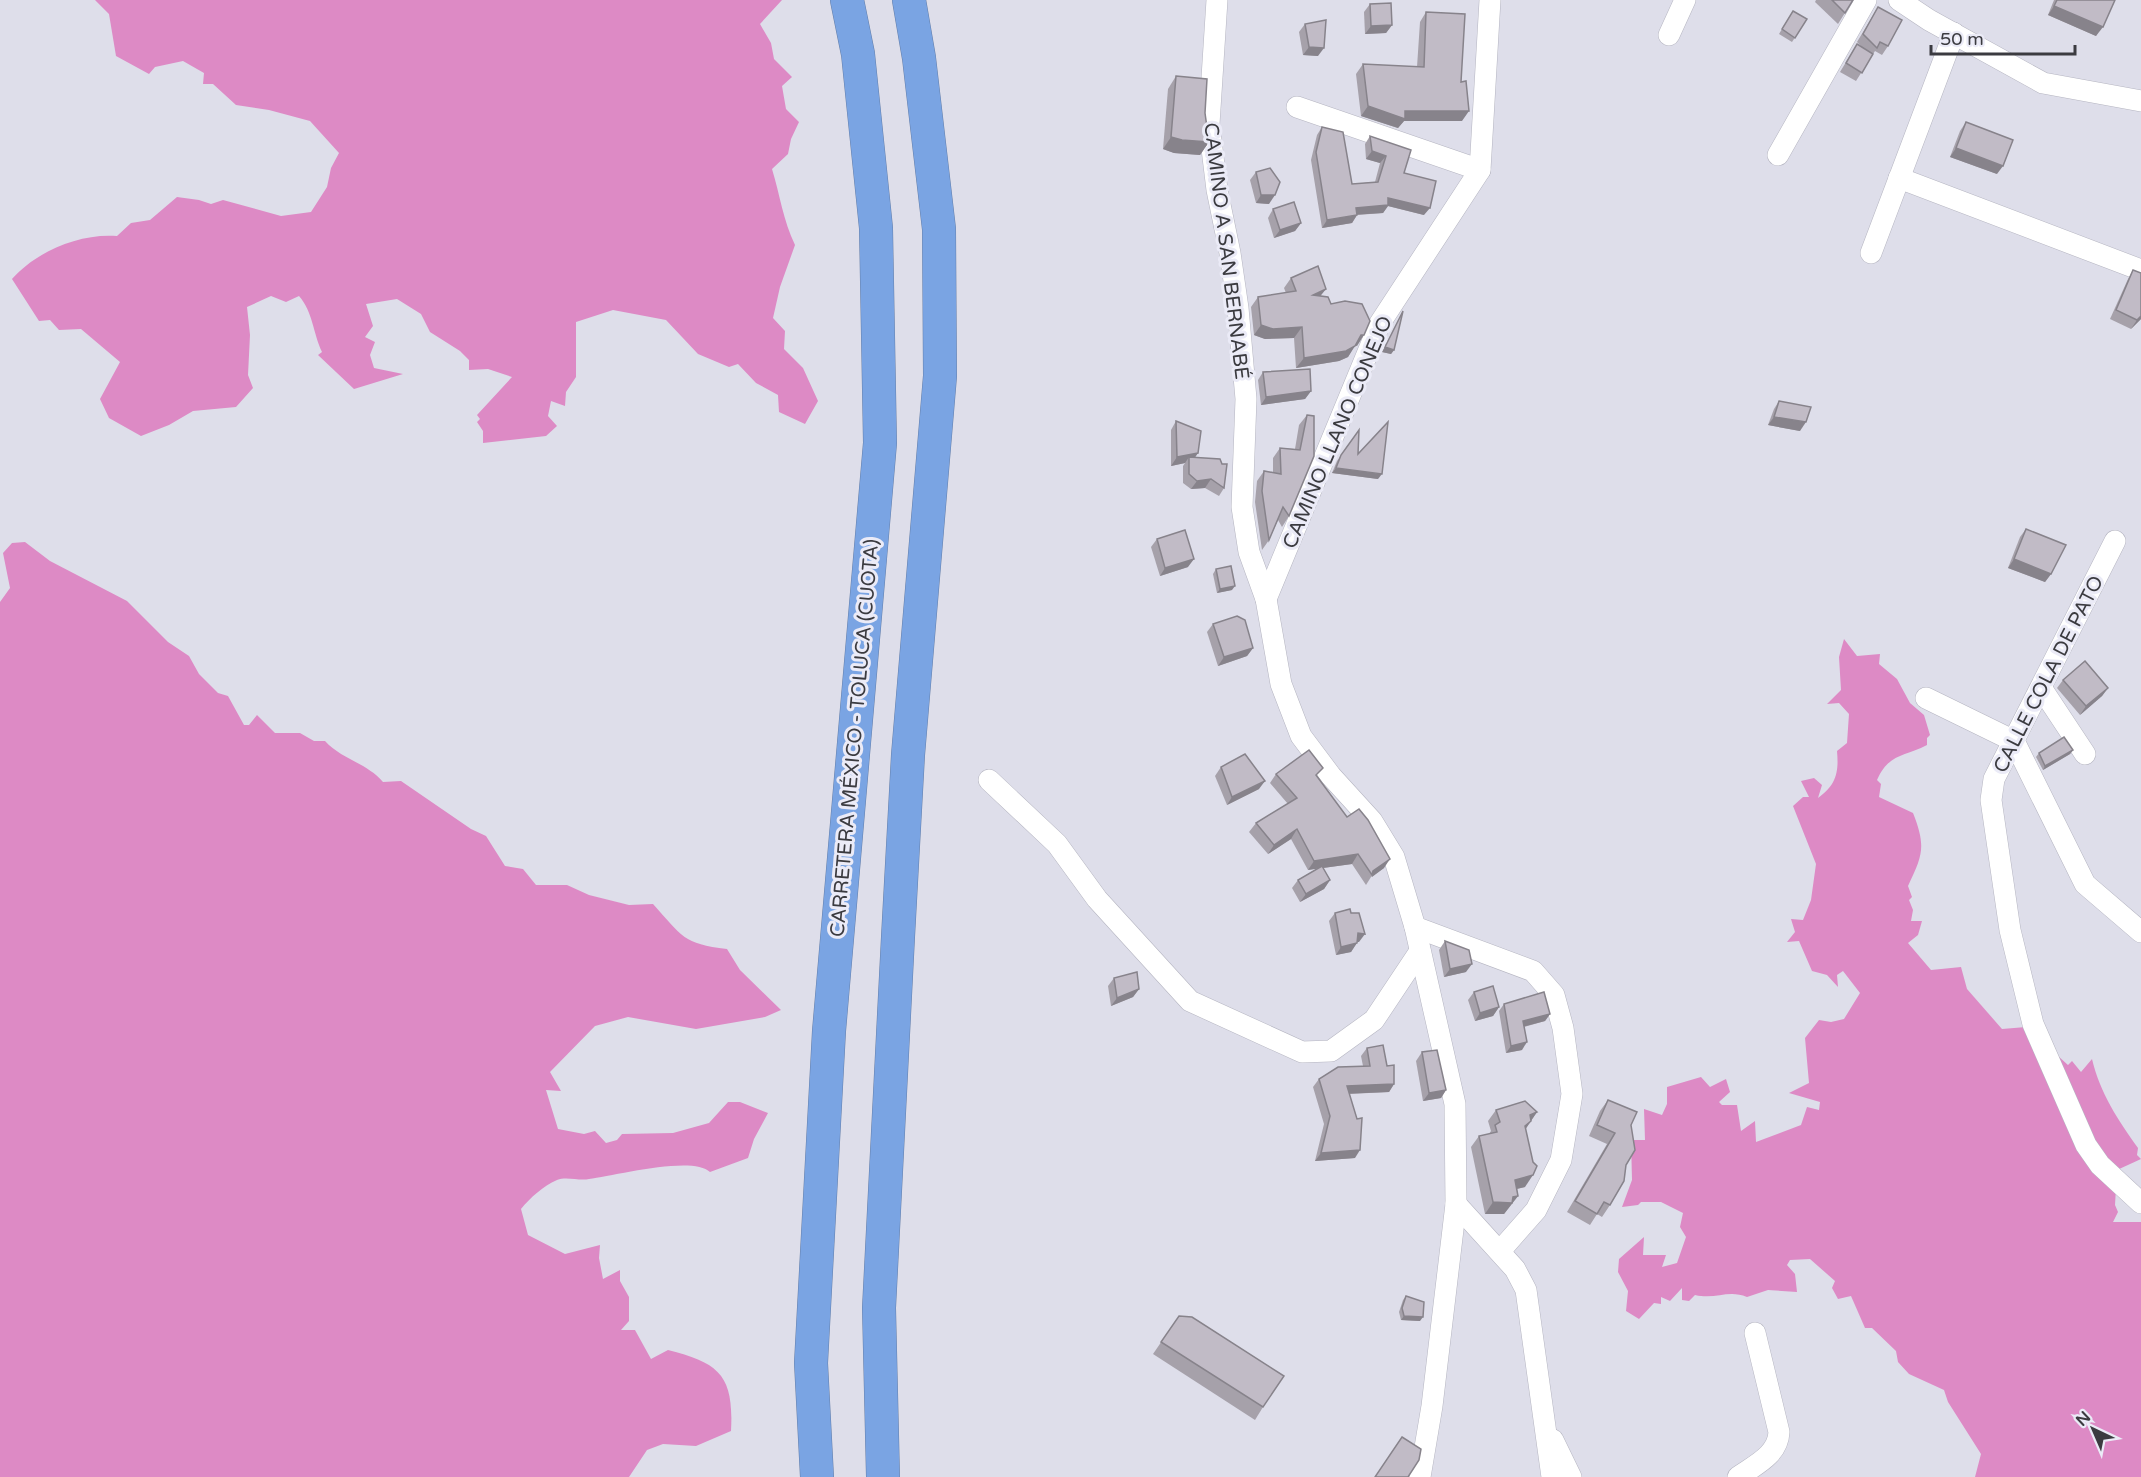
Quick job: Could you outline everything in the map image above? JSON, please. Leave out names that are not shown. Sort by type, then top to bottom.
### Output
[{"type":"highway","name":"CARRETERA MÉXICO - TOLUCA (CUOTA)","points":[[817,1477],[811,1363],[829,1031],[880,443],[876,228],[858,54],[847,0]]},
{"type":"highway","points":[[883,1477],[879,1308],[908,755],[940,376],[939,229],[919,58],[909,0]]},
{"type":"street","name":"CAMINO A SAN BERNABÉ","points":[[1217,0],[1209,123],[1216,190],[1230,253],[1238,308],[1245,387],[1242,507],[1249,552],[1266,599],[1281,684],[1301,736],[1331,776],[1372,821],[1394,857],[1415,927],[1441,1032],[1455,1104],[1456,1204],[1432,1406],[1420,1477]]},
{"type":"street","name":"CAMINO LLANO CONEJO","points":[[1266,599],[1380,323],[1480,170],[1490,0]]},
{"type":"street","points":[[1669,35],[1685,0]]},
{"type":"street","points":[[1778,154],[1866,0]]},
{"type":"street","points":[[1899,0],[2043,83],[2141,101]]},
{"type":"street","points":[[1871,253],[1954,33]]},
{"type":"street","points":[[1298,107],[1480,170]]},
{"type":"street","points":[[1899,178],[2141,270]]},
{"type":"street","name":"CALLE COLA DE PATO","points":[[2115,542],[2042,689],[1994,779],[1991,800],[2010,930],[2033,1024],[2086,1145],[2100,1165],[2141,1203]]},
{"type":"street","points":[[2042,689],[2085,754]]},
{"type":"street","points":[[1926,698],[2014,741],[2085,884],[2141,932]]},
{"type":"street","points":[[989,780],[1057,844],[1097,899],[1190,1000],[1302,1052],[1330,1051],[1374,1020],[1420,951]]},
{"type":"street","points":[[1415,927],[1533,971],[1554,995],[1563,1028],[1572,1094],[1562,1160],[1536,1209],[1500,1251]]},
{"type":"street","points":[[1456,1204],[1515,1269],[1526,1290],[1552,1477]]},
{"type":"street","points":[[1738,1477],[1768,1455],[1778,1440],[1779,1432],[1755,1334]]},
{"type":"street","points":[[1547,1429],[1572,1477]]},
{"type":"shaded area","points":[[95,0],[782,0],[760,24],[771,43],[774,59],[792,77],[782,86],[786,109],[799,122],[791,139],[788,154],[772,169],[795,245],[780,287],[773,318],[785,331],[784,349],[803,368],[818,401],[805,424],[779,412],[778,395],[756,383],[738,364],[729,367],[698,354],[666,320],[613,310],[576,322],[576,377],[566,392],[565,406],[551,401],[548,416],[557,426],[546,436],[483,443],[483,431],[477,422],[480,419],[477,415],[512,377],[488,369],[469,370],[469,360],[460,351],[430,332],[421,314],[397,299],[366,304],[373,326],[365,337],[375,342],[370,355],[374,368],[403,374],[354,389],[318,355],[322,352],[310,316],[299,296],[286,302],[271,296],[247,307],[250,335],[248,375],[253,388],[236,407],[193,411],[169,425],[141,436],[109,418],[100,399],[120,362],[81,329],[59,330],[50,320],[39,321],[12,279],[46,252],[74,241],[117,236],[131,223],[150,220],[177,197],[211,204],[223,200],[281,216],[311,212],[327,187],[331,168],[339,153],[310,121],[269,110],[236,105],[213,84],[203,84],[204,73],[183,61],[155,67],[149,74],[116,56],[109,14]]},
{"type":"shaded area","points":[[25,542],[50,561],[127,601],[168,642],[189,656],[199,674],[218,693],[228,696],[244,725],[249,725],[257,715],[275,733],[300,733],[314,741],[325,741],[383,782],[401,781],[471,829],[486,836],[505,866],[523,869],[536,885],[567,885],[589,895],[629,905],[653,904],[684,937],[701,944],[727,949],[740,970],[781,1010],[765,1017],[696,1029],[628,1017],[595,1026],[550,1072],[561,1091],[546,1090],[558,1129],[584,1134],[595,1131],[606,1143],[617,1140],[622,1134],[673,1133],[709,1123],[728,1102],[740,1102],[768,1113],[754,1139],[748,1158],[710,1172],[701,1167],[671,1166],[589,1179],[561,1179],[542,1189],[521,1209],[528,1235],[565,1254],[600,1245],[599,1258],[603,1279],[620,1270],[620,1281],[629,1297],[629,1321],[621,1330],[635,1330],[651,1359],[668,1350],[700,1360],[712,1367],[726,1385],[730,1397],[731,1431],[696,1446],[663,1444],[647,1450],[629,1477],[0,1477],[0,602],[10,588],[3,553],[12,543]]},
{"type":"shaded area","points":[[1844,639],[1857,656],[1880,654],[1879,664],[1897,679],[1910,703],[1924,715],[1930,735],[1927,738],[1927,745],[1892,760],[1877,780],[1881,784],[1879,797],[1913,813],[1920,834],[1920,858],[1908,886],[1912,897],[1909,900],[1913,910],[1911,921],[1922,921],[1918,935],[1908,943],[1931,970],[1961,967],[1967,989],[2002,1029],[2026,1027],[2068,1065],[2072,1061],[2081,1072],[2092,1059],[2105,1095],[2138,1148],[2137,1155],[2141,1159],[2117,1170],[2115,1205],[2118,1212],[2113,1222],[2141,1222],[2141,1477],[1975,1477],[1981,1454],[1948,1402],[1944,1390],[1909,1374],[1898,1362],[1896,1351],[1872,1328],[1865,1328],[1851,1296],[1838,1299],[1832,1288],[1835,1281],[1810,1259],[1790,1260],[1787,1265],[1795,1274],[1797,1292],[1768,1290],[1747,1297],[1734,1294],[1695,1295],[1689,1301],[1682,1300],[1682,1288],[1670,1301],[1661,1297],[1661,1304],[1654,1303],[1639,1319],[1626,1311],[1628,1291],[1618,1272],[1619,1259],[1644,1237],[1643,1255],[1666,1255],[1662,1267],[1677,1263],[1686,1237],[1680,1227],[1683,1213],[1661,1202],[1641,1202],[1638,1205],[1622,1207],[1632,1180],[1631,1140],[1645,1140],[1644,1109],[1662,1115],[1667,1104],[1667,1087],[1701,1077],[1710,1087],[1726,1079],[1730,1092],[1719,1102],[1722,1105],[1737,1105],[1741,1131],[1755,1121],[1756,1142],[1801,1125],[1807,1107],[1819,1110],[1820,1102],[1789,1093],[1809,1083],[1805,1038],[1819,1020],[1831,1022],[1844,1019],[1860,993],[1843,971],[1837,975],[1838,987],[1827,975],[1812,971],[1799,941],[1787,942],[1795,932],[1791,919],[1803,920],[1811,900],[1816,864],[1793,806],[1803,797],[1809,797],[1801,781],[1814,778],[1822,785],[1818,798],[1829,788],[1837,772],[1837,751],[1847,743],[1849,714],[1839,703],[1827,704],[1841,690],[1839,657]]},
{"type":"building","points":[[1832,0],[1853,0],[1845,13]]},
{"type":"building","points":[[2057,0],[2115,0],[2103,27],[2054,6]]},
{"type":"building","points":[[1391,3],[1392,25],[1371,26],[1370,4]]},
{"type":"building","points":[[1878,7],[1902,20],[1888,46],[1880,42],[1877,48],[1863,34]]},
{"type":"building","points":[[1793,11],[1807,19],[1795,38],[1782,29]]},
{"type":"building","points":[[1426,12],[1465,14],[1461,82],[1466,81],[1469,111],[1405,111],[1405,119],[1368,106],[1363,64],[1424,67]]},
{"type":"building","points":[[1326,20],[1324,48],[1309,47],[1305,24]]},
{"type":"building","points":[[1857,44],[1873,54],[1862,73],[1846,63]]},
{"type":"building","points":[[1176,76],[1207,79],[1205,113],[1209,142],[1171,137]]},
{"type":"building","points":[[1966,122],[2013,140],[2003,166],[1956,148]]},
{"type":"building","points":[[1322,127],[1343,132],[1352,184],[1378,182],[1386,156],[1372,151],[1370,136],[1411,150],[1404,173],[1436,181],[1430,208],[1388,198],[1388,205],[1356,208],[1357,215],[1327,220],[1316,152]]},
{"type":"building","points":[[1270,168],[1280,182],[1275,195],[1261,195],[1256,172]]},
{"type":"building","points":[[1294,202],[1301,223],[1280,230],[1273,209]]},
{"type":"building","points":[[1318,266],[1326,289],[1313,295],[1328,297],[1331,304],[1345,301],[1362,304],[1370,321],[1364,335],[1361,335],[1355,346],[1346,351],[1304,358],[1302,327],[1273,329],[1261,325],[1258,297],[1296,291],[1291,278]]},
{"type":"building","points":[[2133,270],[2141,273],[2141,316],[2137,320],[2116,310]]},
{"type":"building","points":[[1403,311],[1394,350],[1385,347]]},
{"type":"building","points":[[1310,369],[1311,391],[1266,397],[1263,372]]},
{"type":"building","points":[[1779,401],[1811,407],[1806,422],[1774,417]]},
{"type":"building","points":[[1307,415],[1314,416],[1314,456],[1289,516],[1283,507],[1269,540],[1262,491],[1264,471],[1281,474],[1280,448],[1300,450]]},
{"type":"building","points":[[1176,421],[1201,431],[1198,453],[1177,457]]},
{"type":"building","points":[[1388,422],[1382,474],[1336,468],[1341,455],[1359,430],[1358,454]]},
{"type":"building","points":[[1189,457],[1220,459],[1222,464],[1227,464],[1224,488],[1211,479],[1197,481],[1189,474]]},
{"type":"building","points":[[2026,529],[2066,545],[2051,574],[2014,559]]},
{"type":"building","points":[[1185,530],[1194,559],[1165,568],[1157,539]]},
{"type":"building","points":[[1231,566],[1235,586],[1220,589],[1216,569]]},
{"type":"building","points":[[1237,616],[1245,620],[1253,648],[1224,657],[1213,624]]},
{"type":"building","points":[[2085,661],[2108,688],[2086,706],[2063,680]]},
{"type":"building","points":[[2064,737],[2073,750],[2045,766],[2039,753]]},
{"type":"building","points":[[1309,750],[1323,768],[1316,775],[1347,817],[1359,809],[1368,820],[1390,859],[1373,871],[1372,875],[1358,854],[1314,861],[1297,829],[1274,845],[1256,823],[1297,798],[1276,774]]},
{"type":"building","points":[[1245,754],[1265,781],[1232,797],[1221,767]]},
{"type":"building","points":[[1322,866],[1330,880],[1306,894],[1298,880]]},
{"type":"building","points":[[1350,909],[1351,913],[1359,913],[1365,934],[1358,933],[1357,943],[1341,947],[1335,913]]},
{"type":"building","points":[[1445,941],[1469,950],[1472,964],[1450,969]]},
{"type":"building","points":[[1137,972],[1139,989],[1117,998],[1114,978]]},
{"type":"building","points":[[1493,986],[1499,1007],[1480,1013],[1474,992]]},
{"type":"building","points":[[1544,992],[1550,1014],[1523,1021],[1527,1042],[1511,1046],[1504,1004]]},
{"type":"building","points":[[1383,1045],[1387,1066],[1394,1065],[1394,1084],[1347,1086],[1357,1119],[1362,1118],[1360,1150],[1321,1153],[1330,1116],[1319,1079],[1338,1067],[1370,1066],[1367,1048]]},
{"type":"building","points":[[1437,1050],[1446,1090],[1429,1093],[1422,1052]]},
{"type":"building","points":[[1608,1100],[1637,1112],[1631,1125],[1635,1150],[1626,1165],[1624,1181],[1610,1205],[1604,1202],[1597,1214],[1575,1201],[1615,1133],[1597,1125]]},
{"type":"building","points":[[1525,1101],[1537,1112],[1530,1115],[1531,1121],[1525,1126],[1533,1162],[1537,1166],[1533,1175],[1515,1180],[1518,1196],[1513,1197],[1512,1203],[1493,1202],[1479,1136],[1497,1132],[1495,1125],[1500,1122],[1496,1110]]},
{"type":"building","points":[[1406,1296],[1424,1302],[1423,1317],[1404,1316],[1402,1308]]},
{"type":"building","points":[[1179,1316],[1192,1317],[1284,1376],[1263,1407],[1161,1342]]},
{"type":"building","points":[[1402,1437],[1421,1449],[1419,1460],[1408,1477],[1375,1477]]}]
